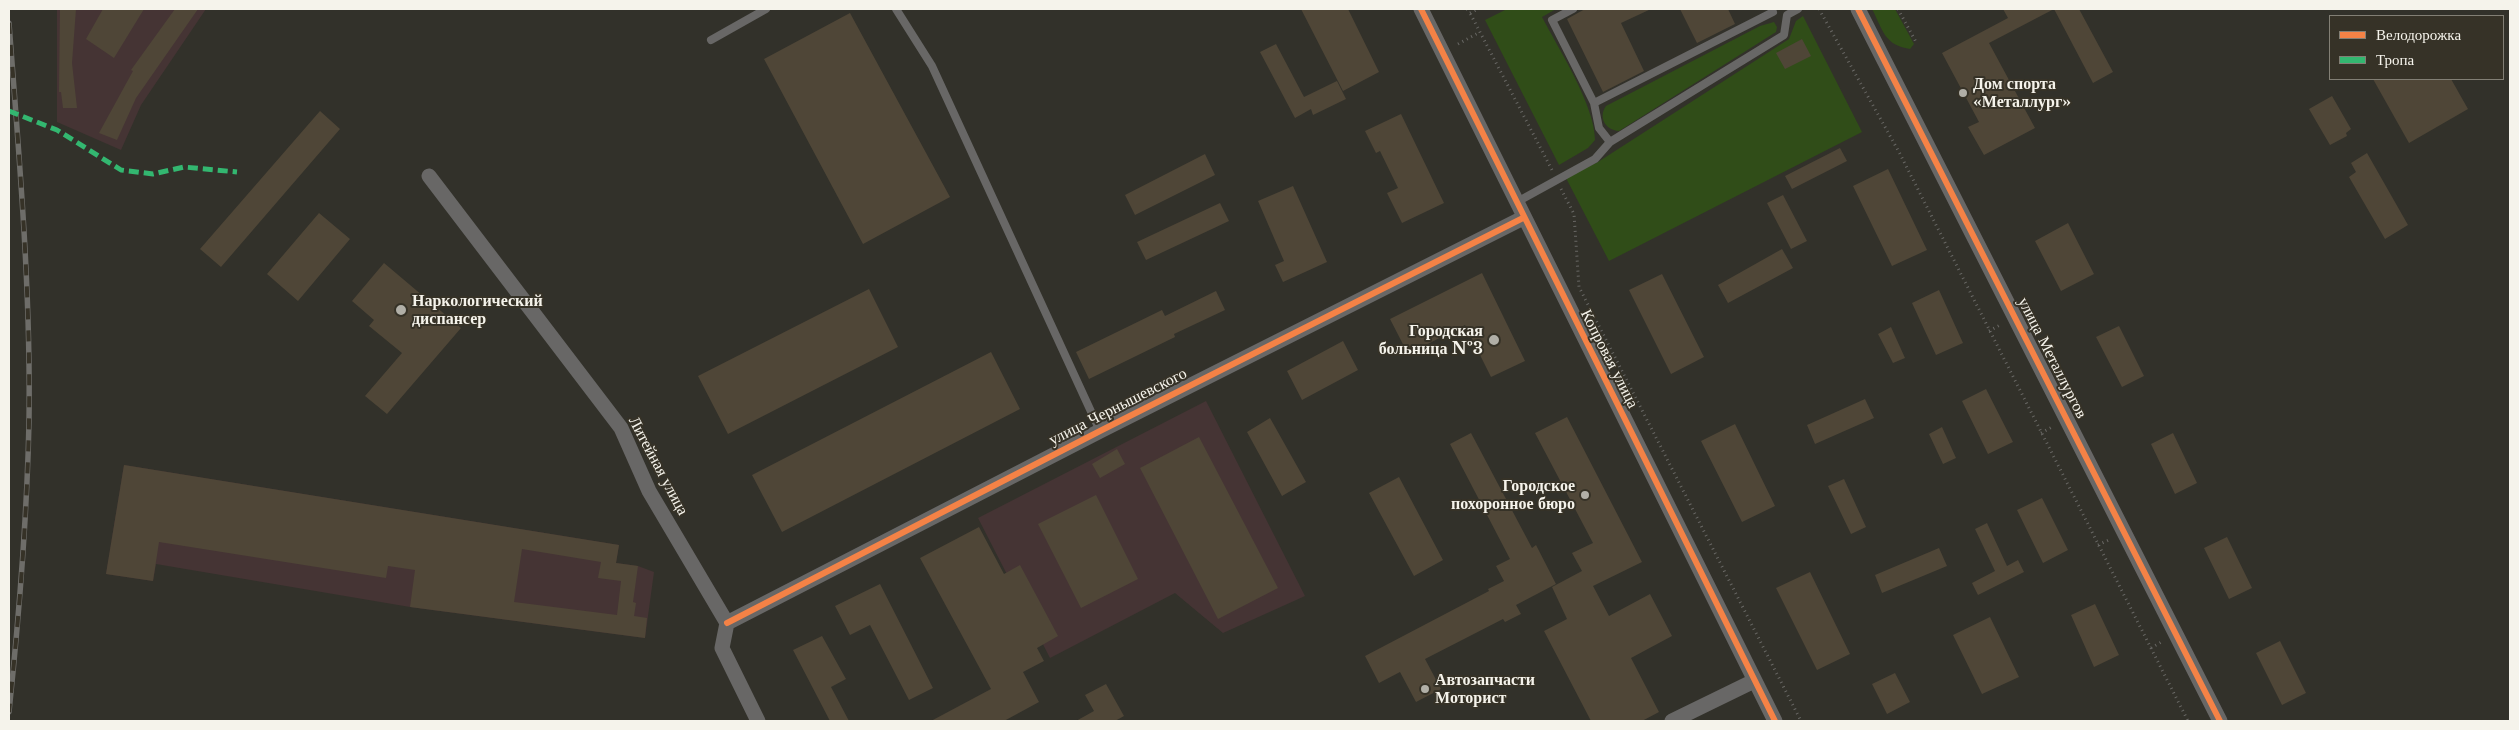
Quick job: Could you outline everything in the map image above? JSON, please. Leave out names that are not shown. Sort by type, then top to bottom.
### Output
[{"type":"street","name":"Копровая улица","points":[[1421,9],[1515,203],[1775,721]]},
{"type":"street","name":"улица Металлургов","points":[[1858,9],[2220,721]]},
{"type":"street","name":"Литейная улица","points":[[429,176],[621,428],[649,491],[727,623]]},
{"type":"street","name":"улица Чернышевского","points":[[727,623],[1100,431],[1523,218]]},
{"type":"street","points":[[727,623],[722,648],[758,721]]},
{"type":"street","points":[[1672,721],[1754,681]]},
{"type":"lane","points":[[711,40],[766,9]]},
{"type":"lane","points":[[896,9],[932,66],[1100,431]]},
{"type":"lane","points":[[1573,9],[1552,20],[1594,103],[1599,128],[1610,142]]},
{"type":"lane","points":[[1594,103],[1771,10],[1787,15],[1798,9]]},
{"type":"lane","points":[[1515,203],[1595,159],[1610,142],[1784,35],[1787,15]]},
{"type":"path","points":[[1478,9],[1469,10],[1574,214],[1579,287],[1802,721]]},
{"type":"path","points":[[1819,9],[1899,152],[2188,721]]},
{"type":"path","points":[[1898,9],[1916,42]]},
{"type":"path","points":[[1458,44],[1480,32]]},
{"type":"shaded area","points":[[57,9],[206,9],[141,105],[121,150],[57,122]]},
{"type":"shaded area","points":[[1206,401],[1305,596],[1223,633],[1175,593],[1050,658],[978,518]]},
{"type":"shaded area","points":[[124,465],[619,545],[616,563],[638,566],[654,572],[645,638],[410,607],[156,564],[153,581],[106,574]]},
{"type":"green space","points":[[1507,9],[1556,9],[1542,17],[1566,60],[1589,110],[1595,140],[1588,148],[1559,165],[1485,20]]},
{"type":"green space","points":[[1872,9],[1895,9],[1914,44],[1910,49],[1901,47],[1889,40]]},
{"type":"green space","points":[[1803,16],[1862,132],[1609,261],[1566,178],[1598,162],[1789,39],[1796,21]]},
{"type":"green space","points":[[1774,22],[1777,27],[1776,32],[1619,131],[1610,128],[1604,122],[1603,114],[1606,106],[1760,26]]},
{"type":"building","points":[[60,9],[76,9],[72,63],[77,108],[63,108],[61,92],[59,92]]},
{"type":"building","points":[[103,9],[144,9],[114,58],[86,39]]},
{"type":"building","points":[[175,9],[198,9],[136,98],[117,140],[99,133],[133,71],[131,70]]},
{"type":"building","points":[[1301,9],[1348,9],[1379,72],[1343,91]]},
{"type":"building","points":[[1585,9],[1651,9],[1621,23],[1644,71],[1603,92],[1567,19]]},
{"type":"building","points":[[1680,9],[1728,9],[1735,24],[1697,43]]},
{"type":"building","points":[[2003,9],[2054,9],[1989,43],[2035,128],[1984,155],[1968,127],[1979,122],[1942,53],[2008,18]]},
{"type":"building","points":[[2054,9],[2079,9],[2113,72],[2093,83]]},
{"type":"building","points":[[850,13],[950,197],[863,244],[764,59]]},
{"type":"building","points":[[1802,39],[1811,56],[1785,69],[1776,53]]},
{"type":"building","points":[[1276,44],[1304,97],[1337,81],[1346,99],[1313,115],[1311,109],[1295,118],[1260,52]]},
{"type":"building","points":[[2374,80],[2452,80],[2468,109],[2409,143]]},
{"type":"building","points":[[2332,96],[2351,129],[2346,133],[2347,136],[2330,145],[2309,109]]},
{"type":"building","points":[[320,111],[340,129],[221,267],[200,249]]},
{"type":"building","points":[[1401,114],[1444,203],[1402,223],[1387,193],[1398,188],[1380,151],[1376,153],[1365,131]]},
{"type":"building","points":[[1840,148],[1847,161],[1792,189],[1785,176]]},
{"type":"building","points":[[2367,153],[2408,225],[2385,239],[2349,177],[2356,172],[2351,163]]},
{"type":"building","points":[[1205,154],[1215,175],[1135,215],[1125,195]]},
{"type":"building","points":[[1888,169],[1927,250],[1892,266],[1853,186]]},
{"type":"building","points":[[1293,186],[1327,262],[1283,282],[1275,265],[1284,261],[1258,201]]},
{"type":"building","points":[[1783,195],[1807,241],[1791,249],[1767,203]]},
{"type":"building","points":[[1220,203],[1229,221],[1146,260],[1137,242]]},
{"type":"building","points":[[319,213],[350,239],[298,301],[267,274]]},
{"type":"building","points":[[2068,223],[2094,274],[2061,291],[2035,241]]},
{"type":"building","points":[[1782,249],[1793,268],[1728,303],[1718,285]]},
{"type":"building","name":"Наркологический диспансер","points":[[384,263],[461,328],[387,414],[365,396],[402,353],[369,326],[374,320],[352,301]]},
{"type":"building","name":"Городская больница №3","points":[[1482,273],[1525,361],[1491,377],[1465,325],[1408,354],[1390,319]]},
{"type":"building","points":[[1662,274],[1704,357],[1671,374],[1629,290]]},
{"type":"building","points":[[869,289],[898,347],[728,434],[698,376]]},
{"type":"building","points":[[1939,290],[1963,343],[1936,355],[1912,303]]},
{"type":"building","points":[[1216,291],[1225,310],[1174,334],[1175,337],[1089,379],[1076,352],[1162,310],[1165,316]]},
{"type":"building","points":[[2119,326],[2144,376],[2122,387],[2096,337]]},
{"type":"building","points":[[1891,327],[1905,358],[1893,363],[1878,334]]},
{"type":"building","points":[[1343,341],[1358,370],[1302,400],[1287,371]]},
{"type":"building","points":[[991,352],[1020,409],[782,532],[752,475]]},
{"type":"building","points":[[1986,389],[2013,442],[1988,454],[1962,401]]},
{"type":"building","points":[[1865,399],[1874,418],[1815,444],[1807,425]]},
{"type":"building","points":[[1567,417],[1642,562],[1593,586],[1609,616],[1650,594],[1672,636],[1631,658],[1659,712],[1642,721],[1591,721],[1544,631],[1567,619],[1552,587],[1582,571],[1572,553],[1593,543],[1535,433]]},
{"type":"building","points":[[1270,418],[1306,482],[1282,496],[1247,432]]},
{"type":"building","points":[[1735,424],[1775,506],[1742,522],[1701,441]]},
{"type":"building","points":[[1942,427],[1956,458],[1943,464],[1929,434]]},
{"type":"building","points":[[1471,433],[1532,548],[1536,545],[1556,584],[1516,605],[1521,614],[1505,622],[1503,619],[1425,659],[1441,689],[1416,702],[1400,672],[1379,683],[1365,656],[1489,591],[1488,589],[1504,581],[1496,566],[1510,559],[1450,444]]},
{"type":"building","points":[[2173,433],[2197,483],[2175,494],[2151,444]]},
{"type":"building","points":[[1199,437],[1278,588],[1218,619],[1140,468]]},
{"type":"building","points":[[1117,449],[1125,464],[1100,478],[1092,464]]},
{"type":"building","points":[[124,465],[619,545],[616,563],[638,566],[633,602],[636,603],[634,616],[647,618],[645,638],[410,607],[415,570],[388,566],[386,578],[159,542],[153,581],[106,574]],"holes":[[[522,549],[601,562],[598,578],[621,581],[617,615],[514,602]]]},
{"type":"building","points":[[1399,477],[1443,560],[1414,576],[1369,493]]},
{"type":"building","points":[[1844,479],[1866,527],[1851,534],[1828,486]]},
{"type":"building","points":[[1096,495],[1138,579],[1081,608],[1038,524]]},
{"type":"building","points":[[2042,498],[2068,550],[2043,563],[2017,510]]},
{"type":"building","points":[[1987,523],[2007,566],[2018,560],[2024,572],[1978,595],[1972,583],[1995,571],[1975,529]]},
{"type":"building","points":[[979,527],[1004,574],[1020,565],[1058,636],[1037,648],[1044,661],[1023,672],[1039,702],[1004,721],[931,721],[991,689],[920,558]]},
{"type":"building","points":[[2227,537],[2252,588],[2229,599],[2204,548]]},
{"type":"building","points":[[1939,548],[1947,566],[1882,593],[1875,575]]},
{"type":"building","points":[[1810,572],[1850,654],[1817,670],[1776,588]]},
{"type":"building","points":[[880,584],[933,688],[909,700],[870,625],[850,635],[835,606]]},
{"type":"building","points":[[2095,604],[2119,655],[2094,667],[2071,615]]},
{"type":"building","points":[[1990,617],[2019,677],[1982,694],[1953,635]]},
{"type":"building","points":[[822,636],[846,679],[831,687],[849,721],[830,721],[793,650]]},
{"type":"building","points":[[2280,641],[2306,693],[2282,705],[2256,653]]},
{"type":"building","points":[[1895,673],[1910,702],[1887,714],[1872,684]]},
{"type":"building","points":[[1106,684],[1124,716],[1115,721],[1076,721],[1094,711],[1085,695]]},
{"type":"railway","points":[[9,23],[24,222],[29,372],[28,459],[24,532],[9,712]]},
{"type":"marked path","points":[[9,111],[57,130],[121,170],[153,174],[184,167],[237,172]]},
{"type":"cycle path","points":[[1421,9],[1775,721]]},
{"type":"cycle path","points":[[1858,9],[2220,721]]},
{"type":"cycle path","points":[[727,623],[1100,431],[1523,218]]},
{"type":"place","name":"Дом спорта «Металлург»","points":[[1963,93]]},
{"type":"place","name":"Наркологический диспансер","points":[[401,310]]},
{"type":"place","name":"Городская больница №3","points":[[1494,340]]},
{"type":"place","name":"Городское похоронное бюро","points":[[1585,495]]},
{"type":"place","name":"Автозапчасти Моторист","points":[[1425,689]]}]
